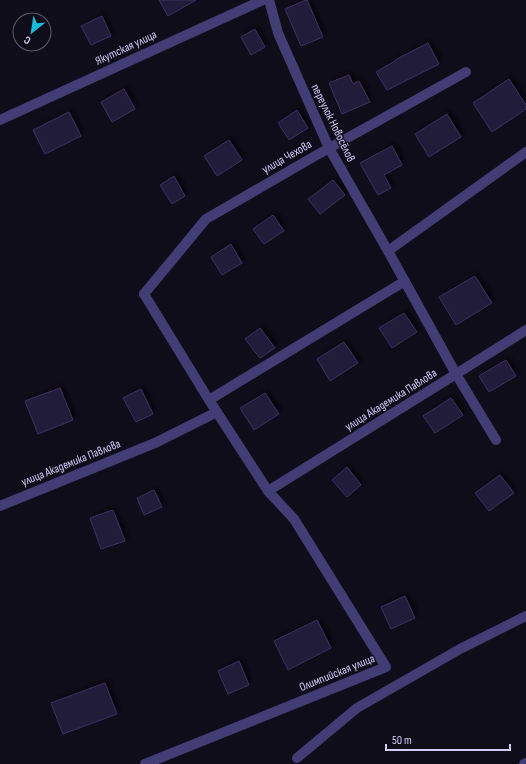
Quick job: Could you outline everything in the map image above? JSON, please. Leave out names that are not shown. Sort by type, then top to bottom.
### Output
[{"type":"street","name":"Якутская улица","points":[[0,120],[263,0]]},
{"type":"street","name":"переулок Новосёлов","points":[[269,0],[278,33],[329,148],[456,374],[496,440]]},
{"type":"street","name":"улица Чехова","points":[[209,400],[144,294],[206,219],[329,148],[466,72]]},
{"type":"street","points":[[388,251],[526,152]]},
{"type":"street","points":[[268,491],[209,400],[404,281]]},
{"type":"street","name":"улица Академика Павлова","points":[[268,491],[526,330]]},
{"type":"street","name":"улица Академика Павлова","points":[[0,506],[155,443],[216,412]]},
{"type":"street","name":"Олимпийская улица","points":[[145,764],[386,667],[294,519],[268,491]]},
{"type":"street","points":[[297,758],[357,708],[460,649],[526,616]]},
{"type":"building","points":[[159,0],[196,0],[168,16]]},
{"type":"building","points":[[306,0],[323,37],[301,46],[285,9]]},
{"type":"building","points":[[102,16],[111,36],[91,45],[81,26]]},
{"type":"building","points":[[255,29],[265,47],[251,55],[241,37]]},
{"type":"building","points":[[428,43],[439,64],[387,90],[376,72],[395,60]]},
{"type":"building","points":[[349,75],[353,84],[359,81],[370,102],[342,114],[329,83]]},
{"type":"building","points":[[509,79],[526,105],[526,109],[492,132],[473,103]]},
{"type":"building","points":[[124,89],[135,109],[112,122],[101,102]]},
{"type":"building","points":[[297,110],[308,128],[289,140],[278,123]]},
{"type":"building","points":[[69,112],[81,136],[45,154],[33,130]]},
{"type":"building","points":[[447,114],[461,137],[429,157],[415,134]]},
{"type":"building","points":[[229,140],[242,160],[217,176],[204,156]]},
{"type":"building","points":[[392,146],[402,165],[384,175],[391,188],[378,195],[360,163]]},
{"type":"building","points":[[174,176],[185,196],[172,204],[160,185]]},
{"type":"building","points":[[333,180],[345,195],[320,214],[308,199]]},
{"type":"building","points":[[273,215],[284,231],[264,244],[253,229]]},
{"type":"building","points":[[231,244],[242,263],[222,275],[211,257]]},
{"type":"building","points":[[475,276],[492,303],[456,325],[439,297]]},
{"type":"building","points":[[404,313],[417,332],[392,348],[379,328]]},
{"type":"building","points":[[260,328],[275,348],[260,358],[245,339]]},
{"type":"building","points":[[344,342],[358,363],[330,381],[317,359]]},
{"type":"building","points":[[506,360],[516,376],[489,392],[479,376]]},
{"type":"building","points":[[60,388],[73,420],[38,434],[25,401]]},
{"type":"building","points":[[141,389],[153,414],[136,422],[123,398]]},
{"type":"building","points":[[265,393],[279,414],[254,430],[240,408]]},
{"type":"building","points":[[451,398],[463,415],[435,433],[423,416]]},
{"type":"building","points":[[347,467],[361,485],[347,497],[332,480]]},
{"type":"building","points":[[500,475],[514,493],[489,511],[475,493]]},
{"type":"building","points":[[154,490],[162,507],[144,515],[137,498]]},
{"type":"building","points":[[113,510],[125,541],[101,549],[90,518]]},
{"type":"building","points":[[405,596],[415,618],[391,629],[381,607]]},
{"type":"building","points":[[317,620],[331,648],[288,670],[274,641]]},
{"type":"building","points":[[239,661],[249,685],[228,694],[218,671]]},
{"type":"building","points":[[105,683],[117,714],[63,734],[51,703]]}]
